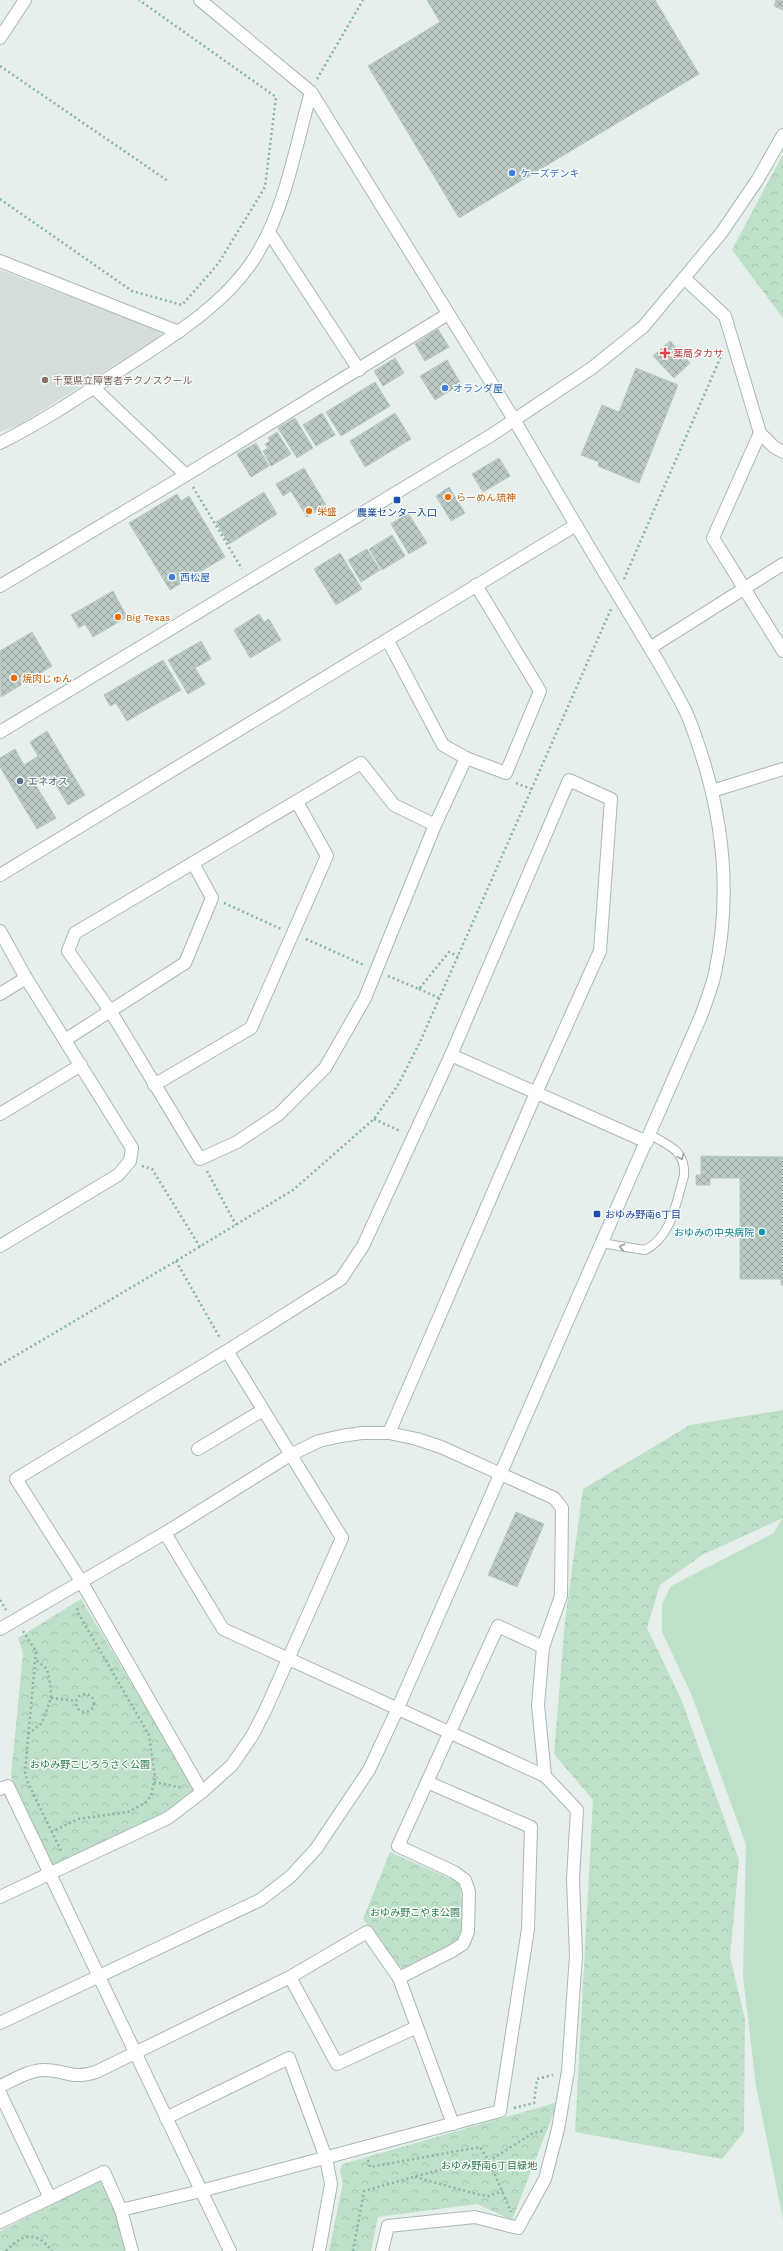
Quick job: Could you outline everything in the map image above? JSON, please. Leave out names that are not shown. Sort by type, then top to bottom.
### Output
[{"type":"street","points":[[0,38],[25,0]]},
{"type":"street","points":[[0,2023],[260,1900],[290,1877],[316,1849],[369,1770],[397,1710],[702,1016],[715,974],[722,933],[724,854],[712,791],[699,745],[685,709],[514,421],[311,92],[200,0]]},
{"type":"street","points":[[0,443],[94,388],[179,332],[225,292],[244,273],[270,232],[282,197],[311,92]]},
{"type":"street","points":[[0,732],[514,421],[592,368],[643,327],[722,232],[758,179],[783,135]]},
{"type":"street","points":[[270,232],[359,370]]},
{"type":"street","points":[[0,261],[179,332]]},
{"type":"street","points":[[684,278],[726,316],[760,433],[774,447],[783,452]]},
{"type":"street","points":[[0,586],[186,476],[448,314]]},
{"type":"street","points":[[94,388],[186,476]]},
{"type":"street","points":[[760,433],[713,538],[742,588],[783,651]]},
{"type":"street","points":[[0,875],[388,641],[476,585],[576,525]]},
{"type":"street","points":[[650,648],[742,588],[783,564]]},
{"type":"street","points":[[388,641],[443,745],[466,758],[506,773],[540,691],[476,585]]},
{"type":"street","points":[[435,825],[394,805],[361,762],[297,802],[75,933],[68,951],[111,1012],[200,1159],[237,1142],[279,1114],[325,1068],[365,998],[435,825],[466,758]]},
{"type":"street","points":[[712,791],[783,769]]},
{"type":"street","points":[[202,1792],[81,1581],[16,1479],[227,1351],[341,1279],[363,1246],[451,1055],[569,780],[611,799],[600,951],[536,1092],[389,1433]]},
{"type":"street","points":[[154,1085],[250,1028],[327,856],[297,802]]},
{"type":"street","points":[[65,1040],[111,1012],[185,963],[212,898],[193,862]]},
{"type":"street","points":[[0,931],[26,978],[132,1148],[130,1161],[118,1175],[0,1246]]},
{"type":"street","points":[[0,994],[26,978]]},
{"type":"street","points":[[451,1055],[649,1139]]},
{"type":"street","points":[[0,1114],[81,1065]]},
{"type":"street","points":[[0,1897],[168,1818],[202,1792],[232,1765],[252,1736],[288,1660],[342,1538],[227,1351]]},
{"type":"street","points":[[198,1448],[263,1410]]},
{"type":"street","points":[[0,1629],[165,1534],[290,1455],[319,1442],[340,1436],[362,1433],[389,1433],[417,1439],[441,1447],[554,1498],[562,1508],[561,1596],[543,1647],[538,1705],[545,1776]]},
{"type":"street","points":[[165,1534],[223,1629],[397,1710],[545,1776],[577,1810],[573,1879],[576,1955],[568,2070],[558,2129],[545,2179],[518,2228],[475,2217],[388,2226],[382,2251]]},
{"type":"street","points":[[399,1978],[452,1952],[462,1944],[468,1932],[469,1892],[465,1880],[454,1872],[398,1846],[498,1626],[543,1647]]},
{"type":"street","points":[[121,2210],[201,2191],[500,2111],[528,1929],[531,1828],[427,1782]]},
{"type":"street","points":[[0,1790],[8,1786],[230,2251]]},
{"type":"street","points":[[0,2086],[32,2072],[44,2070],[71,2076],[83,2076],[135,2054],[290,1977],[367,1932],[399,1978],[453,2124]]},
{"type":"street","points":[[290,1977],[336,2064],[417,2027]]},
{"type":"street","points":[[166,2118],[289,2058],[326,2158],[330,2184],[319,2251]]},
{"type":"street","points":[[0,2093],[50,2198]]},
{"type":"street","points":[[0,2222],[104,2172],[121,2210],[132,2251]]},
{"type":"lane","points":[[601,1243],[645,1250],[657,1242],[666,1232],[684,1176],[685,1168],[680,1153],[674,1148],[649,1139]]},
{"type":"path","points":[[0,199],[132,291],[182,305],[218,264],[265,187],[276,97],[139,0]]},
{"type":"path","points":[[311,92],[363,0]]},
{"type":"path","points":[[0,66],[168,181]]},
{"type":"path","points":[[0,1365],[200,1247],[293,1190],[374,1118],[398,1085],[458,956],[731,334]]},
{"type":"path","points":[[186,476],[250,581]]},
{"type":"path","points":[[212,898],[439,998]]},
{"type":"path","points":[[419,989],[449,952],[458,956]]},
{"type":"path","points":[[374,1118],[413,1137]]},
{"type":"path","points":[[200,1159],[236,1225]]},
{"type":"path","points":[[130,1161],[152,1169],[200,1247]]},
{"type":"path","points":[[176,1261],[227,1351]]},
{"type":"path","points":[[51,1832],[78,1819],[128,1812],[145,1803],[151,1796],[154,1782],[155,1767],[150,1735],[77,1611],[78,1604]]},
{"type":"path","points":[[13,1621],[27,1635],[36,1651],[27,1735],[25,1772],[28,1783],[67,1865]]},
{"type":"path","points":[[27,1735],[42,1724],[51,1698],[47,1669],[35,1659]]},
{"type":"path","points":[[82,1694],[87,1694],[94,1699],[93,1708],[84,1712],[76,1706],[76,1701],[82,1694]]},
{"type":"path","points":[[51,1698],[76,1701]]},
{"type":"path","points":[[154,1782],[202,1792]]},
{"type":"path","points":[[500,2111],[534,2103],[537,2079],[568,2070]]},
{"type":"path","points":[[353,2251],[364,2191],[474,2160],[489,2160],[534,2133],[558,2129]]},
{"type":"path","points":[[364,2148],[370,2167],[480,2147],[489,2160],[518,2228]]},
{"type":"path","points":[[414,2177],[480,2195],[489,2196],[503,2191]]},
{"type":"path","points":[[6,2251],[18,2239],[25,2236],[40,2240],[47,2244],[52,2251]]},
{"type":"shaded area","name":"千葉県立障害者テクノスクール","points":[[0,270],[161,331],[162,335],[19,425],[0,432]]},
{"type":"green space","points":[[783,154],[783,318],[732,250]]},
{"type":"green space","points":[[783,1410],[783,1518],[702,1555],[660,1585],[647,1628],[682,1701],[739,1860],[730,1957],[745,2019],[744,2132],[722,2159],[575,2132],[593,1800],[554,1754],[565,1621],[583,1489],[690,1425]]},
{"type":"green space","points":[[783,1517],[783,2219],[756,2086],[743,1976],[746,1845],[692,1696],[662,1632],[662,1604],[671,1586],[774,1533]]},
{"type":"green space","name":"おゆみ野こじろうさく公園","points":[[81,1599],[195,1790],[161,1817],[52,1868],[11,1776],[23,1653],[18,1638]]},
{"type":"green space","name":"おゆみ野こやま公園","points":[[390,1852],[460,1883],[464,1926],[459,1940],[403,1968],[396,1966],[363,1919]]},
{"type":"green space","name":"おゆみ野南6丁目緑地","points":[[558,2102],[512,2220],[477,2204],[378,2217],[371,2251],[329,2251],[343,2183],[340,2170],[343,2164]]},
{"type":"green space","points":[[102,2179],[116,2213],[126,2251],[0,2251],[0,2231]]},
{"type":"building","points":[[427,0],[655,0],[699,74],[459,218],[368,66],[440,22]]},
{"type":"building","points":[[776,0],[783,0],[783,10],[774,6]]},
{"type":"building","points":[[438,329],[449,347],[425,361],[415,344]]},
{"type":"building","points":[[670,341],[690,363],[674,378],[653,356]]},
{"type":"building","points":[[395,358],[404,373],[383,386],[374,371]]},
{"type":"building","points":[[447,360],[461,384],[435,400],[420,376]]},
{"type":"building","points":[[636,368],[678,385],[639,483],[598,466],[599,462],[581,455],[602,405],[619,412]]},
{"type":"building","points":[[375,382],[390,406],[341,436],[326,412]]},
{"type":"building","points":[[322,413],[335,435],[316,446],[303,425]]},
{"type":"building","points":[[395,413],[411,439],[365,467],[350,441]]},
{"type":"building","points":[[295,418],[313,448],[297,458],[278,428]]},
{"type":"building","points":[[277,432],[291,454],[271,466],[263,451],[268,448],[265,444],[270,441],[268,438]]},
{"type":"building","points":[[256,443],[269,466],[251,477],[237,454]]},
{"type":"building","points":[[499,458],[510,476],[483,492],[472,474]]},
{"type":"building","points":[[304,468],[326,505],[307,517],[291,491],[283,496],[276,484]]},
{"type":"building","points":[[449,487],[465,513],[451,521],[436,496]]},
{"type":"building","points":[[264,492],[277,514],[229,544],[216,522]]},
{"type":"building","points":[[177,494],[181,501],[189,496],[225,557],[170,590],[129,523]]},
{"type":"building","points":[[408,513],[427,543],[409,554],[391,524]]},
{"type":"building","points":[[392,535],[405,556],[382,570],[369,549]]},
{"type":"building","points":[[367,549],[380,570],[361,582],[348,560]]},
{"type":"building","points":[[340,553],[362,589],[336,605],[314,569]]},
{"type":"building","points":[[113,591],[127,617],[93,637],[85,624],[79,628],[71,615]]},
{"type":"building","points":[[259,614],[264,622],[269,619],[281,640],[250,658],[234,630]]},
{"type":"building","points":[[32,632],[52,666],[1,697],[0,651]]},
{"type":"building","points":[[201,641],[211,659],[195,668],[205,684],[188,694],[168,660]]},
{"type":"building","points":[[163,660],[181,690],[127,721],[116,703],[110,706],[104,695]]},
{"type":"building","points":[[47,731],[85,795],[68,805],[50,775],[35,784],[56,818],[37,829],[0,767],[0,758],[15,749],[24,765],[38,756],[30,742]]},
{"type":"building","name":"おゆみの中央病院","points":[[701,1156],[783,1157],[783,1285],[781,1285],[781,1279],[740,1279],[740,1178],[710,1178],[710,1185],[696,1185],[696,1175],[701,1175]]},
{"type":"building","points":[[516,1512],[544,1524],[517,1587],[488,1575]]},
{"type":"place","name":"ケーズデンキ","points":[[512,173]]},
{"type":"place","name":"薬局タカサ","points":[[665,353]]},
{"type":"place","name":"千葉県立障害者テクノスクール","points":[[45,380]]},
{"type":"place","name":"オランダ屋","points":[[445,388]]},
{"type":"place","name":"らーめん琉神","points":[[448,497]]},
{"type":"place","name":"農業センター入口","points":[[397,500]]},
{"type":"place","name":"栄盛","points":[[309,511]]},
{"type":"place","name":"西松屋","points":[[172,577]]},
{"type":"place","name":"Big Texas","points":[[118,617]]},
{"type":"place","name":"焼肉じゅん","points":[[14,678]]},
{"type":"place","name":"エネオス","points":[[20,781]]},
{"type":"place","name":"おゆみ野南6丁目","points":[[597,1214]]},
{"type":"place","name":"おゆみの中央病院","points":[[762,1232]]}]
